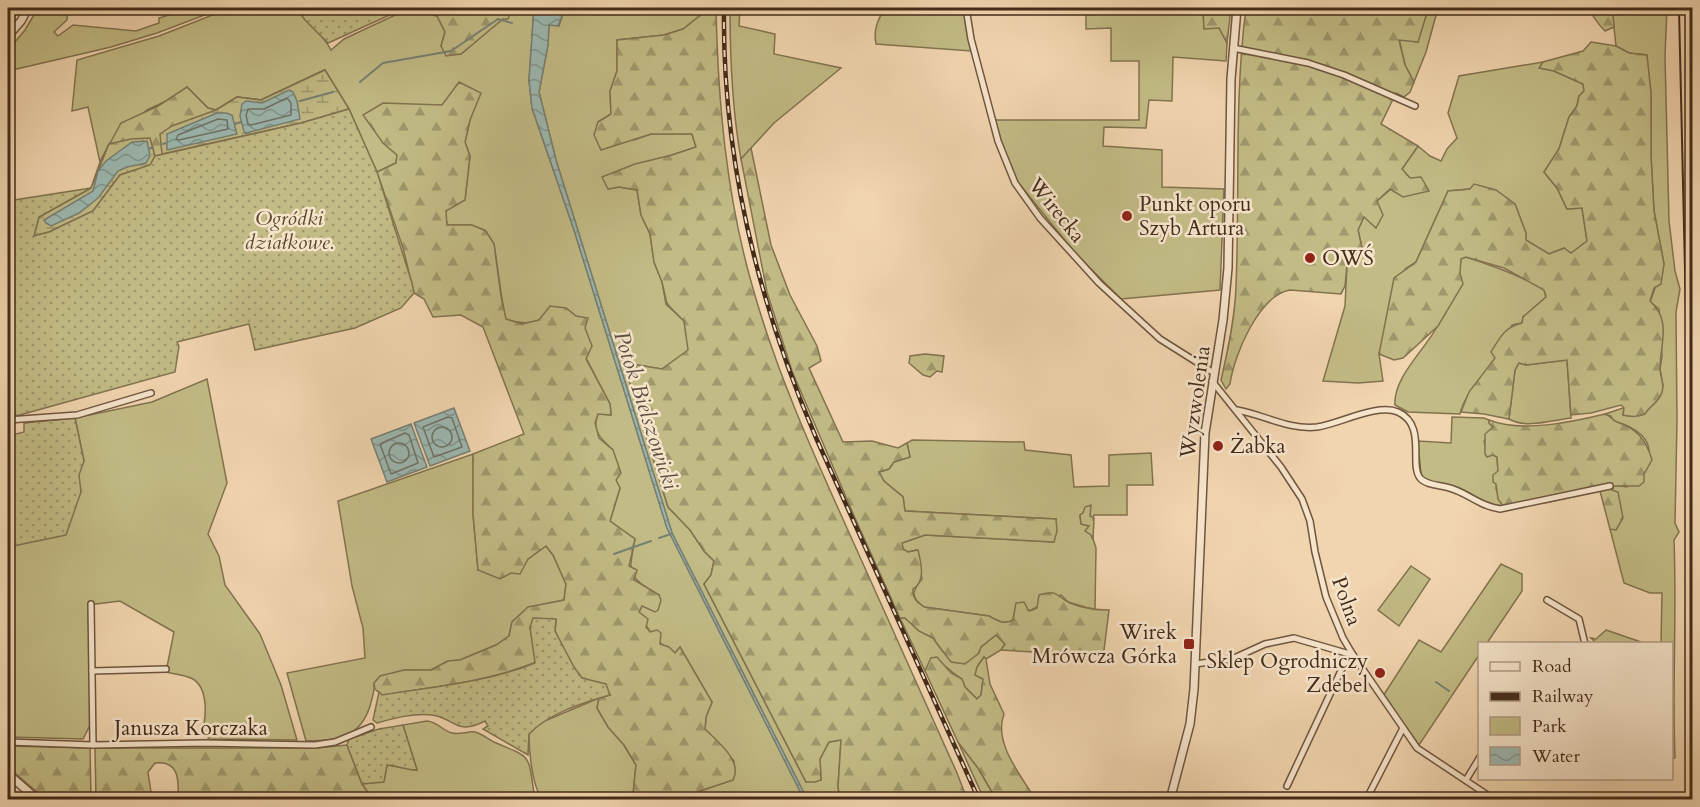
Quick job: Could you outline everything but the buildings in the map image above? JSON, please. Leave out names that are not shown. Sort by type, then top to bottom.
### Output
[{"type":"highway","points":[[1685,8],[1692,314]]},
{"type":"street","points":[[8,36],[21,21],[28,8]]},
{"type":"street","name":"Wirecka","points":[[966,8],[971,39],[998,141],[1015,183],[1044,222],[1099,283],[1160,339],[1214,373]]},
{"type":"street","name":"Wyzwolenia","points":[[1170,799],[1190,724],[1195,664],[1203,464],[1228,268],[1233,48],[1237,8]]},
{"type":"street","points":[[1233,48],[1308,63],[1344,75],[1414,106]]},
{"type":"street","name":"Polna","points":[[1212,381],[1281,467],[1302,500],[1310,521],[1326,597],[1343,638],[1353,655],[1417,748],[1496,800]]},
{"type":"street","points":[[8,420],[77,415],[151,393]]},
{"type":"street","points":[[1237,410],[1278,423],[1304,427],[1320,426],[1372,412],[1393,410],[1407,418],[1413,429],[1417,473],[1420,478],[1425,482],[1456,489],[1490,507],[1500,509],[1610,486]]},
{"type":"street","points":[[1547,600],[1579,619],[1585,642]]},
{"type":"street","points":[[91,604],[93,745]]},
{"type":"street","points":[[1195,664],[1232,659],[1264,644],[1294,638],[1353,655]]},
{"type":"street","points":[[1287,786],[1346,660],[1353,655]]},
{"type":"street","points":[[92,671],[166,669]]},
{"type":"street","name":"Janusza Korczaka","points":[[8,742],[93,745],[204,743],[315,745],[335,742],[371,727]]},
{"type":"street","points":[[1366,800],[1403,728]]},
{"type":"street","points":[[1466,780],[1478,759]]},
{"type":"street","points":[[8,774],[38,800]]},
{"type":"street","points":[[1154,800],[1170,799]]},
{"type":"green space","points":[[38,8],[68,8],[67,20],[54,32],[58,36],[73,25],[136,31],[159,23],[159,18],[192,8],[296,8],[331,50],[344,39],[410,8],[418,8],[422,12],[437,16],[445,32],[441,46],[461,54],[511,11],[510,8],[534,8],[529,80],[532,108],[574,230],[667,528],[804,799],[693,799],[692,797],[697,792],[733,780],[734,761],[705,729],[706,717],[712,702],[680,647],[675,653],[658,641],[639,612],[642,606],[659,595],[641,583],[632,573],[631,560],[635,539],[610,521],[620,488],[616,481],[613,450],[601,438],[596,420],[598,414],[611,415],[610,404],[586,358],[591,346],[587,335],[579,321],[566,308],[537,321],[523,323],[505,319],[494,244],[485,230],[471,225],[447,225],[445,211],[465,199],[470,156],[465,142],[470,120],[442,105],[415,105],[383,143],[397,155],[396,163],[377,172],[349,109],[324,70],[261,100],[237,97],[216,110],[208,108],[187,87],[175,97],[147,110],[109,144],[100,162],[88,107],[72,111],[77,60],[159,36],[215,14],[215,11],[157,33],[111,47],[8,71],[8,50],[25,30]]},
{"type":"green space","points":[[296,8],[405,8],[328,43]]},
{"type":"green space","points":[[418,8],[510,8],[511,11],[508,19],[503,19],[461,54],[446,56],[441,46],[445,32],[437,16],[422,12]]},
{"type":"green space","points":[[565,8],[700,8],[702,14],[683,29],[664,35],[617,40],[617,71],[610,91],[611,114],[598,122],[634,140],[651,134],[692,134],[696,147],[672,155],[608,189],[619,187],[637,190],[641,215],[650,234],[654,262],[662,282],[666,304],[684,321],[689,350],[662,369],[637,365],[643,425],[668,507],[690,530],[714,561],[711,575],[704,584],[806,782],[821,780],[820,759],[829,742],[841,740],[838,787],[840,799],[807,799],[672,533],[556,160],[539,92],[548,45],[549,24],[559,26]]},
{"type":"green space","points":[[700,8],[716,8],[721,113],[730,182],[743,251],[772,350],[810,444],[967,799],[840,799],[838,787],[841,740],[829,742],[820,759],[821,780],[806,782],[704,584],[711,575],[714,561],[690,530],[668,507],[628,377],[637,365],[662,369],[688,350],[684,321],[667,304],[654,262],[650,234],[641,215],[637,190],[619,187],[608,189],[602,177],[635,164],[696,147],[692,134],[651,134],[601,150],[594,135],[598,122],[611,114],[610,91],[617,71],[617,40],[664,35],[683,29],[702,14]]},
{"type":"green space","points":[[730,8],[740,8],[739,26],[775,34],[774,54],[841,68],[774,123],[741,159],[732,84]]},
{"type":"green space","points":[[885,8],[963,8],[971,51],[876,44],[877,25]]},
{"type":"green space","points":[[1086,8],[1203,8],[1204,28],[1219,28],[1227,43],[1226,61],[1173,57],[1172,101],[1149,100],[1146,128],[1104,127],[1103,146],[1162,150],[1162,187],[1224,189],[1220,290],[1121,299],[1075,253],[1017,181],[995,120],[1139,120],[1139,61],[1111,61],[1111,28],[1086,29]]},
{"type":"green space","points":[[1203,8],[1231,8],[1227,43],[1219,28],[1204,29]]},
{"type":"green space","points":[[1246,8],[1418,8],[1427,13],[1418,42],[1399,40],[1405,65],[1414,82],[1410,92],[1404,97],[1396,93],[1381,124],[1418,146],[1402,169],[1410,178],[1421,177],[1429,191],[1403,197],[1390,189],[1377,201],[1383,215],[1376,228],[1364,217],[1358,230],[1362,248],[1347,265],[1345,286],[1341,294],[1290,290],[1279,294],[1268,303],[1250,328],[1232,372],[1230,384],[1226,389],[1221,380],[1231,334],[1235,298],[1240,77]]},
{"type":"green space","points":[[1438,8],[1426,52],[1414,82],[1405,65],[1399,39],[1418,42],[1418,9]]},
{"type":"green space","points":[[1573,8],[1604,8],[1606,12],[1613,15],[1614,27],[1605,31],[1590,11],[1576,12]]},
{"type":"green space","points":[[1612,8],[1667,8],[1665,56],[1669,221],[1675,271],[1680,289],[1676,312],[1675,523],[1679,532],[1674,540],[1675,758],[1673,758],[1673,642],[1661,642],[1662,593],[1650,593],[1624,583],[1610,529],[1616,529],[1612,490],[1614,485],[1627,487],[1644,474],[1649,450],[1648,444],[1641,435],[1630,427],[1613,421],[1611,416],[1605,414],[1623,408],[1623,415],[1643,413],[1652,404],[1663,386],[1660,369],[1662,356],[1659,309],[1650,302],[1664,264],[1654,211],[1651,93],[1646,55],[1629,53],[1616,46]]},
{"type":"green space","points":[[1591,42],[1616,46],[1629,53],[1647,55],[1651,93],[1654,211],[1664,264],[1661,284],[1654,288],[1650,301],[1661,316],[1663,324],[1660,369],[1662,392],[1659,399],[1645,414],[1639,416],[1623,415],[1624,408],[1621,405],[1591,413],[1571,415],[1567,360],[1526,365],[1519,363],[1515,370],[1509,419],[1461,412],[1469,392],[1495,358],[1491,352],[1497,342],[1507,330],[1522,323],[1523,317],[1546,297],[1544,290],[1504,268],[1466,257],[1461,259],[1460,273],[1463,284],[1438,326],[1403,358],[1394,360],[1379,354],[1394,278],[1416,262],[1448,191],[1470,189],[1474,184],[1496,190],[1515,204],[1526,233],[1526,240],[1549,254],[1564,248],[1571,253],[1587,241],[1582,208],[1567,209],[1557,188],[1544,172],[1559,149],[1569,117],[1577,106],[1579,96],[1584,91],[1583,84],[1554,71],[1539,68],[1543,62],[1583,51]]},
{"type":"green space","points":[[1543,62],[1540,68],[1554,71],[1583,84],[1584,91],[1579,96],[1577,106],[1569,117],[1559,149],[1544,172],[1557,188],[1567,209],[1582,208],[1587,241],[1571,254],[1564,248],[1549,254],[1525,240],[1526,233],[1515,204],[1470,189],[1448,191],[1416,262],[1405,269],[1379,354],[1383,381],[1358,383],[1323,381],[1345,306],[1347,265],[1362,248],[1358,230],[1364,216],[1376,227],[1377,201],[1391,189],[1410,178],[1402,169],[1418,146],[1430,156],[1441,161],[1447,149],[1457,138],[1448,113],[1459,76]]},
{"type":"green space","points":[[325,70],[349,109],[39,217],[91,188],[100,162],[121,123],[158,106],[187,87],[208,108],[216,110],[237,97],[261,100]]},
{"type":"green space","points":[[325,70],[349,109],[301,123],[162,154],[160,134],[172,126],[216,110],[237,97],[261,100]]},
{"type":"green space","points":[[459,82],[481,93],[470,120],[465,142],[470,156],[465,200],[446,211],[447,225],[472,225],[486,231],[494,244],[506,319],[522,324],[539,320],[550,306],[566,308],[576,316],[588,318],[585,328],[592,346],[586,359],[610,404],[611,415],[598,414],[595,423],[599,438],[613,450],[621,473],[616,480],[620,488],[610,521],[635,539],[629,566],[637,570],[634,580],[659,595],[661,600],[655,612],[642,606],[639,612],[648,619],[646,627],[650,632],[657,630],[661,633],[660,644],[669,647],[675,653],[680,647],[712,702],[706,717],[705,729],[728,752],[735,766],[733,780],[697,792],[692,797],[693,799],[638,799],[633,794],[636,765],[597,708],[599,698],[610,695],[582,678],[573,667],[555,631],[556,620],[530,627],[536,662],[518,669],[480,679],[382,695],[375,689],[374,683],[380,676],[404,670],[431,670],[448,661],[460,660],[496,645],[509,636],[512,622],[528,607],[564,600],[566,584],[553,555],[546,546],[528,559],[520,574],[511,573],[500,579],[478,570],[473,514],[473,454],[524,434],[483,327],[461,315],[433,317],[424,299],[414,293],[403,248],[377,172],[396,163],[397,155],[383,143],[363,115],[383,103],[442,105]]},
{"type":"green space","name":"Ogródki działkowe.","points":[[349,109],[377,172],[412,283],[414,293],[401,308],[355,328],[255,350],[249,324],[177,342],[179,346],[175,372],[16,416],[8,384],[8,201],[91,188],[39,217],[34,236],[49,232],[93,211],[120,175],[150,165],[155,156],[301,123]]},
{"type":"green space","points":[[150,138],[155,156],[151,165],[120,175],[93,211],[49,232],[34,236],[39,217],[91,188],[109,144]]},
{"type":"green space","points":[[751,148],[771,245],[790,295],[817,346],[821,361],[809,368],[843,442],[872,441],[898,448],[907,443],[910,457],[894,462],[889,469],[879,472],[884,481],[903,497],[905,511],[1056,519],[1057,531],[1054,542],[925,535],[902,543],[903,549],[908,552],[918,550],[922,571],[920,581],[913,589],[915,600],[924,607],[989,616],[1004,622],[1013,620],[1016,603],[1024,602],[1029,611],[1037,608],[1039,595],[1054,593],[1079,606],[1109,610],[1104,650],[1100,656],[1001,650],[1005,644],[996,635],[965,664],[951,662],[933,638],[919,631],[905,618],[900,618],[792,371],[767,292],[741,159]]},
{"type":"green space","points":[[1466,257],[1535,284],[1544,289],[1546,297],[1523,317],[1522,323],[1512,325],[1498,355],[1470,392],[1460,414],[1408,412],[1395,405],[1399,384],[1442,317],[1456,284],[1461,259]]},
{"type":"green space","points":[[925,354],[944,356],[942,372],[937,371],[930,377],[923,375],[909,363],[910,356]]},
{"type":"green space","points":[[1567,360],[1571,418],[1531,424],[1509,419],[1515,370],[1519,363],[1526,365]]},
{"type":"green space","points":[[207,379],[227,483],[208,534],[219,556],[225,585],[260,634],[281,685],[297,740],[208,739],[209,734],[202,734],[205,704],[202,690],[193,679],[166,672],[174,632],[120,601],[88,605],[91,723],[83,739],[8,737],[8,547],[81,492],[78,475],[84,461],[75,418],[152,402]]},
{"type":"green space","points":[[1605,414],[1640,436],[1652,460],[1644,474],[1644,482],[1639,486],[1614,486],[1612,490],[1618,492],[1623,518],[1616,530],[1610,529],[1600,491],[1545,503],[1543,498],[1503,506],[1498,499],[1496,484],[1493,482],[1493,475],[1498,471],[1497,457],[1493,455],[1487,457],[1485,454],[1485,434],[1493,427],[1489,420],[1516,426],[1532,426],[1562,423]]},
{"type":"green space","points":[[1452,417],[1489,420],[1493,427],[1484,441],[1486,451],[1497,457],[1496,489],[1503,506],[1488,503],[1454,486],[1432,482],[1421,476],[1418,441],[1451,443]]},
{"type":"green space","points":[[75,418],[84,461],[79,475],[81,492],[66,535],[8,547],[8,436],[24,432],[24,423]]},
{"type":"green space","points":[[912,440],[1024,442],[1025,450],[1071,455],[1074,487],[1109,486],[1109,455],[1151,453],[1153,485],[1127,485],[1127,515],[1094,515],[1092,519],[1090,515],[1083,513],[1080,515],[1081,524],[1089,526],[1096,548],[1095,610],[1068,602],[1061,595],[1029,611],[1015,610],[1013,620],[1004,622],[989,616],[924,607],[919,603],[914,594],[922,579],[917,550],[908,552],[903,549],[902,543],[925,535],[1054,542],[1056,519],[905,511],[903,497],[884,481],[879,472],[889,469],[894,462],[910,457],[907,443]]},
{"type":"green space","points":[[473,454],[473,514],[478,570],[528,559],[546,546],[553,555],[566,584],[564,600],[528,608],[512,622],[509,636],[496,645],[460,660],[448,661],[431,670],[404,670],[374,683],[366,717],[354,731],[346,736],[328,740],[306,741],[287,673],[365,658],[363,628],[352,586],[338,501]]},
{"type":"green space","points":[[1091,505],[1090,516],[1094,518],[1093,540],[1091,535],[1085,531],[1089,526],[1081,524],[1080,515],[1085,507]]},
{"type":"green space","points":[[1501,564],[1522,574],[1522,591],[1488,642],[1478,642],[1478,656],[1419,745],[1383,696],[1419,640],[1441,652]]},
{"type":"green space","points":[[1411,566],[1430,579],[1399,626],[1378,610]]},
{"type":"green space","points":[[533,618],[556,619],[555,631],[574,667],[582,678],[606,684],[610,695],[566,710],[546,720],[529,734],[528,755],[483,729],[488,726],[485,721],[468,727],[456,725],[432,715],[411,715],[377,723],[373,720],[379,692],[382,695],[460,683],[517,670],[535,663],[530,627]]},
{"type":"green space","points":[[900,618],[905,618],[919,631],[933,638],[943,652],[981,647],[996,635],[1005,644],[1001,650],[986,659],[984,657],[977,667],[976,675],[983,679],[981,695],[977,699],[965,687],[962,679],[936,660],[932,658],[925,671]]},
{"type":"green space","points":[[1606,630],[1641,642],[1595,642],[1591,638],[1596,639]]},
{"type":"green space","points":[[937,657],[951,673],[962,679],[965,687],[977,699],[981,695],[983,679],[975,675],[977,667],[984,657],[986,659],[990,684],[1004,714],[1002,736],[1005,747],[1035,799],[996,799],[978,768],[958,742],[925,671],[931,658]]},
{"type":"green space","points":[[599,698],[597,708],[636,765],[633,794],[638,799],[542,799],[533,777],[529,734],[540,723]]},
{"type":"green space","points":[[427,721],[452,733],[478,733],[522,755],[529,764],[534,793],[487,800],[372,799],[362,784],[384,781],[387,765],[417,770],[403,725]]},
{"type":"green space","points":[[403,725],[417,770],[387,765],[384,782],[362,784],[347,745],[349,739],[379,729]]},
{"type":"green space","points":[[958,742],[978,768],[996,799],[984,799]]},
{"type":"green space","points":[[347,745],[362,784],[372,799],[178,799],[177,778],[173,768],[163,763],[155,763],[148,772],[152,799],[96,799],[95,748],[317,748]]},
{"type":"green space","points":[[8,746],[90,748],[91,799],[45,799],[8,767]]},
{"type":"green space","points":[[534,793],[538,799],[487,799]]},
{"type":"water","points":[[534,8],[565,8],[558,26],[549,25],[548,45],[539,92],[556,160],[672,533],[807,799],[804,799],[667,528],[574,230],[532,108],[529,80]]},
{"type":"water","points":[[289,90],[293,92],[297,101],[300,119],[244,132],[240,116],[242,104],[246,101],[262,103]]},
{"type":"water","points":[[217,113],[232,115],[237,134],[167,150],[167,134]]},
{"type":"water","points":[[147,141],[150,156],[146,163],[118,171],[98,198],[79,213],[51,226],[46,223],[44,220],[93,191],[98,171],[106,161],[132,142]]},
{"type":"water","points":[[454,408],[470,451],[430,466],[414,423]]},
{"type":"water","points":[[411,424],[427,467],[387,482],[371,439]]},
{"type":"waterway","points":[[360,82],[383,63],[451,51],[498,19],[512,23]]},
{"type":"waterway","points":[[300,101],[333,92]]},
{"type":"waterway","points":[[235,124],[241,122]]},
{"type":"waterway","points":[[149,149],[153,147]]},
{"type":"waterway","points":[[659,538],[671,534]]},
{"type":"waterway","points":[[614,554],[651,541]]},
{"type":"waterway","points":[[1436,682],[1449,691]]},
{"type":"railway","points":[[724,8],[729,119],[737,174],[761,282],[777,336],[817,440],[979,800]]},
{"type":"place","name":"Punkt oporu Szyb Artura","points":[[1127,216]]},
{"type":"place","name":"OWŚ","points":[[1310,258]]},
{"type":"place","name":"Żabka","points":[[1218,446]]},
{"type":"place","name":"Wirek Mrówcza Górka","points":[[1189,644]]},
{"type":"place","name":"Sklep Ogrodniczy Zdebel","points":[[1380,673]]},
{"type":"water label","name":"Potok Bielszowicki","points":[[647,410]]}]
